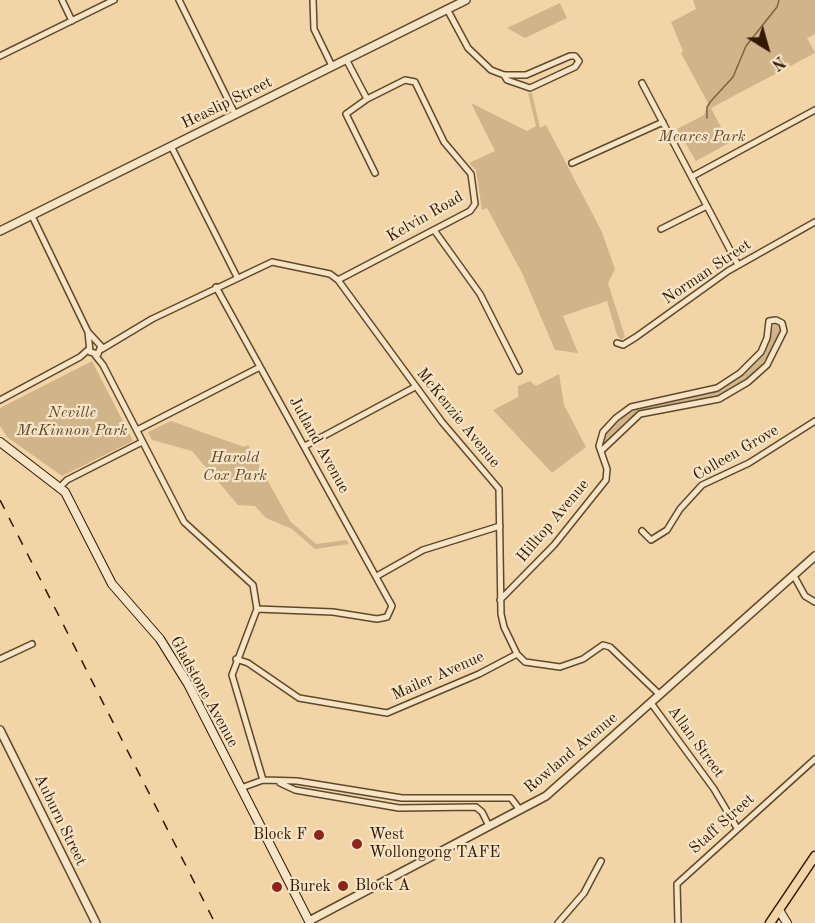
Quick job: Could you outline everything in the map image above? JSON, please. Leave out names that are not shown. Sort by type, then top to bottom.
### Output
[{"type":"main road","name":"Gladstone Avenue","points":[[0,442],[60,487],[112,584],[156,633],[188,684],[309,922]]},
{"type":"main road","points":[[770,923],[815,856]]},
{"type":"main road","points":[[779,910],[787,923]]},
{"type":"street","points":[[62,0],[72,21]]},
{"type":"street","points":[[0,56],[114,0]]},
{"type":"street","points":[[179,0],[235,114]]},
{"type":"street","points":[[313,0],[314,29],[332,66]]},
{"type":"street","name":"Heaslip Street","points":[[0,231],[466,0]]},
{"type":"street","points":[[447,9],[468,48],[491,70],[504,75],[533,74],[570,56],[579,61],[574,67],[530,88],[507,80],[504,75]]},
{"type":"street","points":[[346,59],[367,99],[346,114],[375,173]]},
{"type":"street","name":"Kelvin Road","points":[[338,280],[434,230],[470,210],[475,204],[471,174],[444,142],[415,82],[405,80],[367,99]]},
{"type":"street","points":[[642,83],[738,265]]},
{"type":"street","points":[[693,176],[815,110]]},
{"type":"street","points":[[572,163],[663,122]]},
{"type":"street","points":[[171,146],[237,277]]},
{"type":"street","points":[[661,229],[707,206]]},
{"type":"street","points":[[32,216],[103,365],[184,522],[253,585],[257,609],[236,659],[232,675],[263,780]]},
{"type":"street","name":"Norman Street","points":[[617,343],[623,345],[738,265],[815,222]]},
{"type":"street","points":[[434,230],[480,294],[519,371]]},
{"type":"street","points":[[0,400],[216,287],[272,262],[330,274],[338,280]]},
{"type":"street","name":"McKenzie Avenue","points":[[338,280],[414,387],[499,489],[500,600],[504,627],[517,654]]},
{"type":"street","name":"Jutland Avenue","points":[[216,287],[392,606],[387,617],[377,619],[333,612],[257,609]]},
{"type":"street","points":[[776,320],[782,323],[784,331],[767,364],[748,382],[719,399],[640,414],[601,451],[599,446],[603,432],[631,407],[717,388],[740,373],[761,352],[767,338],[770,321],[776,320]]},
{"type":"street","points":[[137,430],[260,368]]},
{"type":"street","points":[[305,446],[414,387]]},
{"type":"street","name":"Colleen Grove","points":[[651,540],[667,530],[680,509],[702,485],[749,463],[815,422]]},
{"type":"street","points":[[60,487],[67,480],[142,442]]},
{"type":"street","name":"Hilltop Avenue","points":[[500,600],[554,546],[606,480],[607,469],[601,451]]},
{"type":"street","points":[[377,576],[423,550],[500,526]]},
{"type":"street","points":[[642,531],[654,547]]},
{"type":"street","name":"Rowland Avenue","points":[[309,922],[551,792],[815,556]]},
{"type":"street","points":[[794,576],[805,596],[815,602]]},
{"type":"street","points":[[0,659],[32,644]]},
{"type":"street","points":[[517,654],[525,662],[560,667],[583,659],[603,645],[610,647],[660,695]]},
{"type":"street","name":"Mailer Avenue","points":[[236,659],[248,663],[299,698],[387,713],[479,674],[517,654]]},
{"type":"street","name":"Allan Street","points":[[651,703],[714,789],[737,828]]},
{"type":"street","name":"Auburn Street","points":[[0,730],[96,923]]},
{"type":"street","name":"Staff Street","points":[[678,923],[677,884],[815,759]]},
{"type":"street","points":[[241,789],[263,780],[297,781],[402,798],[511,798],[520,810]]},
{"type":"street","points":[[279,782],[295,790],[399,808],[476,807],[482,812],[489,826]]},
{"type":"street","points":[[558,923],[584,893],[601,861]]},
{"type":"green space","name":"Meares Park","points":[[693,0],[815,0],[815,34],[807,38],[815,53],[711,108],[729,143],[696,161],[677,129],[704,115],[708,103],[681,53],[683,51],[671,22],[696,9]]},
{"type":"green space","points":[[560,3],[567,18],[525,38],[507,28]]},
{"type":"green space","points":[[528,93],[532,93],[540,128],[546,125],[602,232],[615,269],[608,283],[625,337],[621,340],[617,335],[607,301],[563,316],[578,353],[555,350],[522,273],[487,208],[482,210],[476,170],[469,163],[495,151],[471,103],[527,131],[536,126]]},
{"type":"green space","points":[[774,324],[779,326],[780,331],[776,343],[756,373],[717,398],[640,412],[626,421],[606,443],[604,438],[608,430],[630,411],[710,393],[723,388],[741,376],[765,351]]},
{"type":"green space","name":"Neville McKinnon Park","points":[[92,361],[133,441],[62,476],[7,437],[0,426],[0,408]]},
{"type":"green space","points":[[559,374],[564,405],[586,447],[552,473],[493,410],[518,397],[518,386],[530,381],[536,386]]},
{"type":"green space","name":"Harold Cox Park","points":[[171,421],[244,447],[248,445],[290,521],[316,544],[346,540],[349,544],[315,549],[292,529],[266,518],[255,506],[238,505],[192,451],[152,440],[148,432]]},
{"type":"waterway","points":[[707,118],[707,107],[733,77],[746,46],[777,7],[779,0]]},
{"type":"railway","points":[[0,500],[215,923]]},
{"type":"place","name":"Block F","points":[[319,835]]},
{"type":"place","name":"West Wollongong TAFE","points":[[357,844]]},
{"type":"place","name":"Block A","points":[[343,886]]},
{"type":"place","name":"Burek","points":[[277,887]]}]
